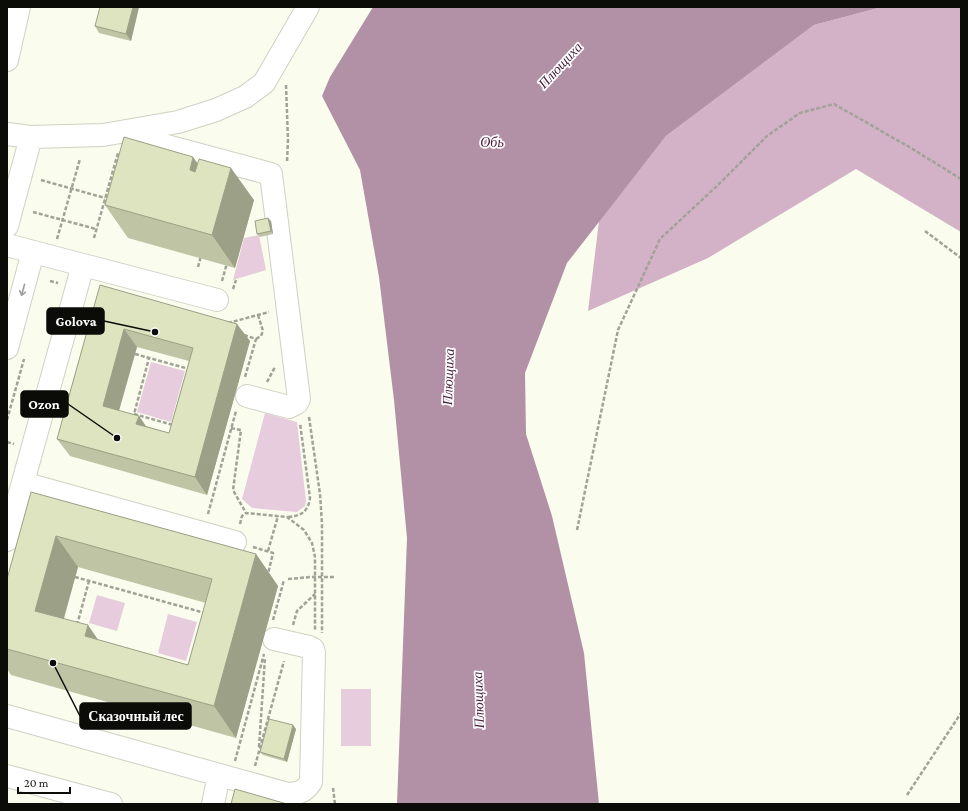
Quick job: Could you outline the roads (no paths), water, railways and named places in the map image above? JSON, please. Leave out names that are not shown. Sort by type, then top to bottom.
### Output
[{"type":"street","points":[[7,60],[19,7]]},
{"type":"street","points":[[7,134],[31,137],[103,135],[178,122],[216,110],[245,97],[264,83],[308,7]]},
{"type":"street","points":[[132,131],[156,143],[232,174],[269,173],[279,171],[299,400],[303,409],[289,407],[243,395]]},
{"type":"street","points":[[8,219],[31,137]]},
{"type":"street","points":[[7,245],[217,300]]},
{"type":"street","points":[[7,348],[34,252]]},
{"type":"street","points":[[7,540],[84,265]]},
{"type":"street","points":[[23,483],[235,542]]},
{"type":"street","points":[[7,716],[227,768],[288,794],[297,794],[306,789],[311,782],[314,653],[317,645],[309,647],[273,642]]},
{"type":"street","points":[[213,804],[227,768]]},
{"type":"street","points":[[7,776],[111,804]]},
{"type":"water","name":"Обь","points":[[373,7],[882,7],[814,25],[666,136],[567,263],[525,373],[526,434],[552,516],[584,653],[599,804],[397,804],[407,538],[394,400],[379,277],[360,170],[322,96],[330,77]]},
{"type":"place","name":"Golova","points":[[155,332]]},
{"type":"place","name":"Ozon","points":[[117,438]]},
{"type":"place","name":"Сказочный лес","points":[[53,663]]},
{"type":"water label","name":"Плющиха","points":[[560,65]]},
{"type":"water label","name":"Плющиха","points":[[448,377]]},
{"type":"water label","name":"Плющиха","points":[[478,700]]}]
